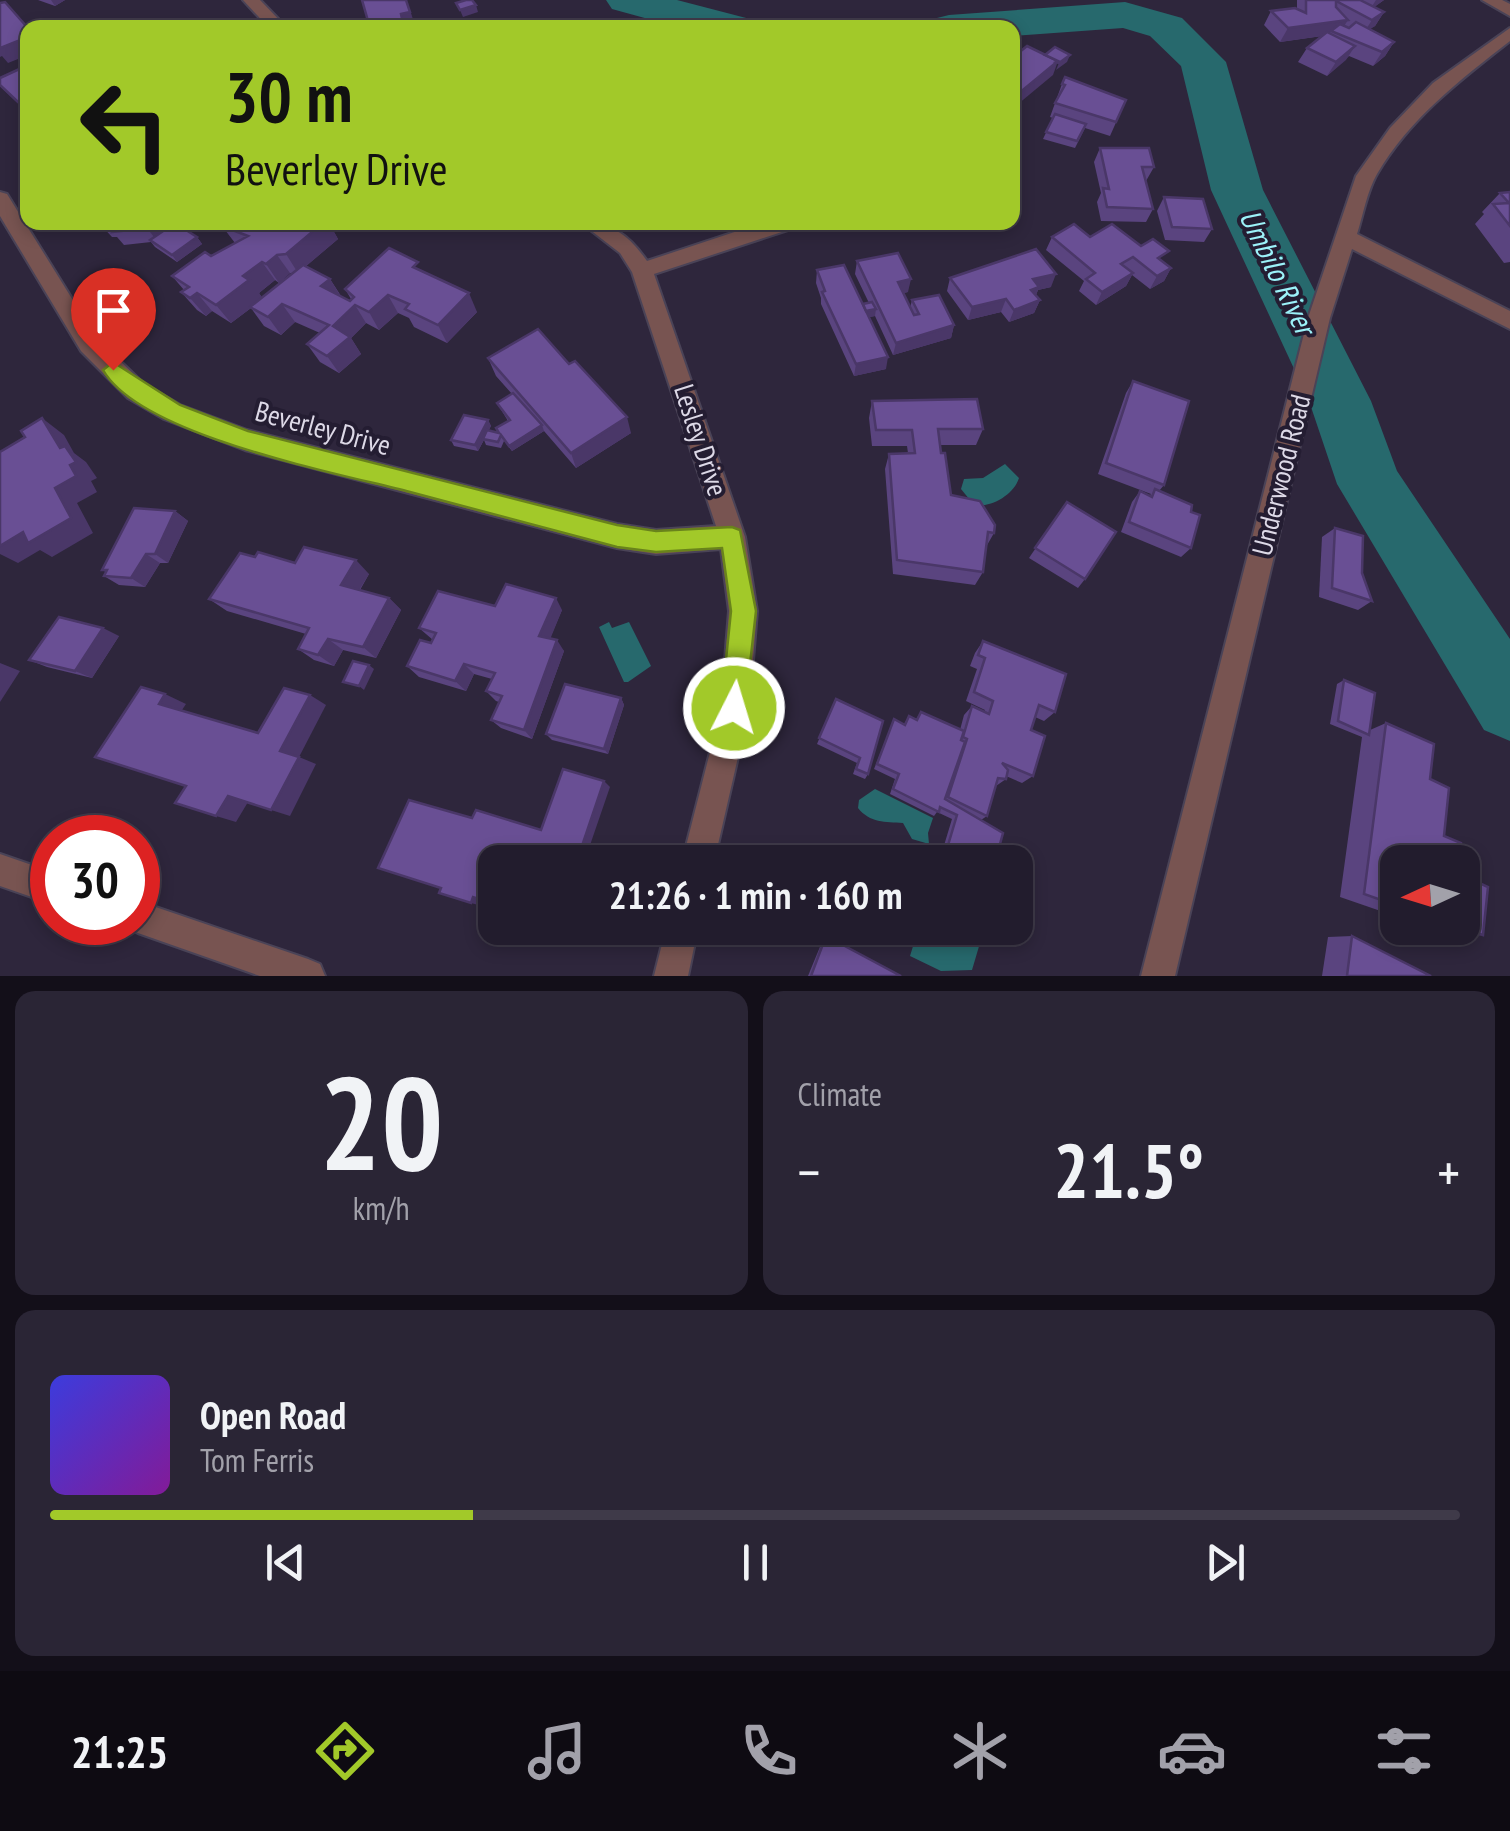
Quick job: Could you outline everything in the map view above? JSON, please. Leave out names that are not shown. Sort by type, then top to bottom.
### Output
[{"type":"street","points":[[251,0],[271,20]]},
{"type":"street","points":[[1490,0],[1510,11]]},
{"type":"street","name":"Underwood Road","points":[[1158,976],[1318,318],[1366,176],[1398,132],[1439,87],[1510,33]]},
{"type":"street","name":"Beverley Drive","points":[[0,199],[89,344],[136,391],[172,412],[246,440],[617,536],[656,542],[732,537]]},
{"type":"street","name":"Lesley Drive","points":[[601,230],[627,248],[642,270],[732,537],[743,611],[734,708],[702,845]]},
{"type":"street","points":[[642,270],[765,230]]},
{"type":"street","points":[[1344,236],[1510,321]]},
{"type":"street","points":[[0,870],[30,880]]},
{"type":"street","points":[[160,925],[308,976]]},
{"type":"street","points":[[671,976],[678,945]]},
{"type":"shaded area","points":[[1005,464],[1019,478],[1012,489],[995,502],[974,505],[961,489],[964,479],[983,478]]},
{"type":"shaded area","points":[[609,622],[612,628],[629,622],[651,666],[628,682],[624,682],[599,627]]},
{"type":"shaded area","points":[[875,789],[933,818],[929,844],[912,839],[903,823],[878,821],[858,808],[859,800]]},
{"type":"shaded area","points":[[913,945],[979,945],[972,970],[941,971],[910,956]]},
{"type":"building","points":[[362,0],[406,0],[410,12],[401,14],[402,20],[368,20]]},
{"type":"building","points":[[466,0],[476,5],[460,10],[456,3]]},
{"type":"building","points":[[1306,0],[1360,0],[1384,12],[1372,20],[1336,1],[1336,7],[1348,20],[1288,28],[1271,11],[1295,8],[1306,13]]},
{"type":"building","points":[[5,2],[21,20],[20,40],[0,48],[0,3]]},
{"type":"building","points":[[1356,22],[1394,42],[1382,52],[1331,31],[1340,24],[1349,28]]},
{"type":"building","points":[[1327,32],[1355,46],[1336,62],[1307,48]]},
{"type":"building","points":[[1027,46],[1058,61],[1020,92],[1020,52]]},
{"type":"building","points":[[1055,47],[1070,55],[1059,63],[1045,55]]},
{"type":"building","points":[[20,69],[20,101],[0,85],[0,78]]},
{"type":"building","points":[[1065,77],[1126,100],[1116,122],[1055,103]]},
{"type":"building","points":[[1055,114],[1086,124],[1077,141],[1046,132]]},
{"type":"building","points":[[1100,148],[1149,148],[1154,167],[1142,167],[1153,209],[1107,207],[1103,188],[1109,189]]},
{"type":"building","points":[[1510,192],[1510,226],[1493,204],[1509,203],[1500,193]]},
{"type":"building","points":[[1164,197],[1203,199],[1212,229],[1172,227]]},
{"type":"building","points":[[1074,224],[1090,237],[1112,224],[1141,246],[1153,239],[1169,251],[1158,258],[1171,268],[1157,276],[1133,257],[1121,264],[1133,273],[1102,292],[1086,279],[1095,273],[1052,237]]},
{"type":"building","points":[[165,230],[186,230],[197,237],[172,255],[150,240]]},
{"type":"building","points":[[232,230],[314,230],[286,254],[277,255],[266,264],[262,262],[243,276],[249,280],[216,305],[197,293],[190,298],[181,292],[189,287],[172,276],[205,252],[211,256],[248,236]]},
{"type":"building","points":[[389,248],[418,262],[413,267],[469,293],[438,325],[405,309],[409,304],[388,295],[369,312],[355,305],[333,326],[350,337],[327,356],[307,344],[329,325],[282,304],[268,317],[250,307],[303,265],[330,279],[321,286],[350,301],[354,297],[345,289]]},
{"type":"building","points":[[1036,249],[1056,274],[1033,279],[1039,287],[1031,290],[1040,300],[1014,310],[1006,299],[972,307],[950,278]]},
{"type":"building","points":[[898,253],[911,279],[898,282],[914,315],[919,314],[912,300],[939,295],[954,325],[896,343],[857,261]]},
{"type":"building","points":[[844,265],[888,357],[856,364],[822,292],[825,291],[817,270]]},
{"type":"building","points":[[872,302],[876,309],[866,311],[863,304]]},
{"type":"building","points":[[538,329],[569,364],[575,361],[627,417],[571,453],[488,358]]},
{"type":"building","points":[[1133,381],[1189,401],[1164,485],[1106,463]]},
{"type":"building","points":[[513,393],[542,425],[509,446],[501,435],[498,442],[483,439],[487,430],[499,433],[496,428],[510,420],[497,403]]},
{"type":"building","points":[[977,399],[983,429],[938,429],[951,495],[980,501],[995,525],[994,533],[988,532],[983,572],[897,560],[889,454],[915,453],[912,430],[876,430],[872,401]]},
{"type":"building","points":[[464,415],[488,420],[475,445],[451,440]]},
{"type":"building","points":[[42,418],[60,448],[65,446],[76,462],[70,465],[76,476],[55,488],[71,518],[28,543],[23,532],[0,546],[0,452],[25,437],[21,431]]},
{"type":"building","points":[[1155,489],[1192,505],[1191,512],[1200,515],[1191,548],[1129,522],[1140,491],[1152,497]]},
{"type":"building","points":[[1067,502],[1116,532],[1085,579],[1035,548]]},
{"type":"building","points":[[134,508],[175,511],[155,554],[146,554],[131,578],[104,576],[107,570],[102,570]]},
{"type":"building","points":[[1335,528],[1363,536],[1362,573],[1372,601],[1332,588]]},
{"type":"building","points":[[304,547],[356,560],[341,585],[389,598],[363,647],[328,639],[318,655],[298,649],[309,628],[209,599],[240,553],[255,557],[258,552],[295,563]]},
{"type":"building","points":[[506,584],[556,598],[539,636],[557,640],[524,730],[491,720],[502,696],[486,691],[495,673],[464,664],[455,681],[407,666],[420,640],[431,643],[436,633],[419,628],[438,591],[495,606]]},
{"type":"building","points":[[59,617],[103,628],[75,671],[29,660]]},
{"type":"building","points":[[983,641],[1066,674],[1055,712],[1039,705],[1031,730],[1045,736],[1033,776],[1002,763],[1008,770],[1006,779],[998,778],[987,816],[948,797],[967,739],[963,737],[972,706],[989,714],[993,701],[974,692],[985,658],[978,655]]},
{"type":"building","points":[[353,661],[369,665],[359,686],[343,682]]},
{"type":"building","points":[[1344,680],[1375,693],[1369,735],[1338,721]]},
{"type":"building","points":[[565,684],[621,698],[604,749],[546,734]]},
{"type":"building","points":[[141,687],[165,694],[159,704],[258,733],[284,688],[310,695],[280,751],[299,757],[271,810],[228,796],[216,816],[175,803],[186,786],[95,757]]},
{"type":"building","points":[[836,699],[883,721],[868,774],[856,769],[860,758],[819,738]]},
{"type":"building","points":[[921,712],[964,731],[961,740],[965,742],[945,799],[1003,833],[1000,845],[948,845],[957,815],[940,807],[939,812],[893,789],[899,774],[877,764],[894,719],[905,725],[909,716],[917,720]]},
{"type":"building","points":[[1386,723],[1434,744],[1430,779],[1449,788],[1444,836],[1461,845],[1380,845],[1380,900],[1364,894]]},
{"type":"building","points":[[563,769],[604,781],[583,843],[590,845],[478,845],[478,899],[473,897],[471,903],[439,893],[441,888],[378,868],[409,800],[472,818],[476,810],[541,830]]},
{"type":"building","points":[[1480,883],[1488,887],[1483,935],[1480,934]]},
{"type":"building","points":[[1352,936],[1431,976],[1347,976]]},
{"type":"building","points":[[823,945],[843,945],[901,976],[811,976]]},
{"type":"waterway","name":"Umbilo River","points":[[627,0],[703,20]]},
{"type":"waterway","name":"Umbilo River","points":[[1020,23],[1125,15],[1166,27],[1203,62],[1237,190],[1340,401],[1369,484],[1510,704]]},
{"type":"route","points":[[113,370],[136,391],[172,412],[246,440],[617,536],[656,542],[732,537],[743,611],[734,708]]}]
